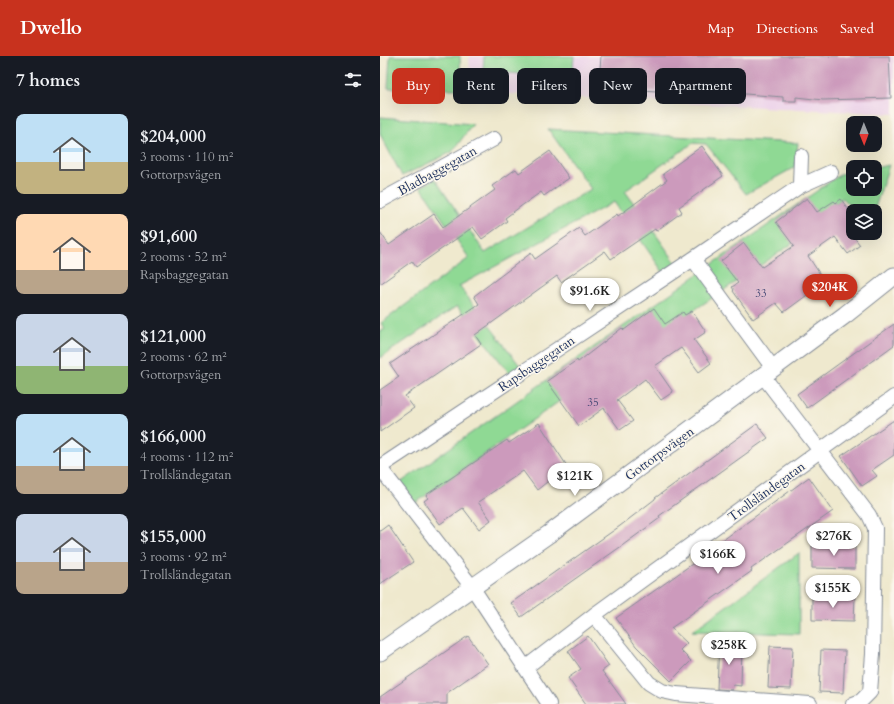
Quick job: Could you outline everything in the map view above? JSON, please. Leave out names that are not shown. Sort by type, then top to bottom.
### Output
[{"type":"street","name":"Bladbaggegatan","points":[[380,201],[494,139]]},
{"type":"street","points":[[800,186],[801,156]]},
{"type":"street","name":"Rapsbaggegatan","points":[[548,704],[472,587],[380,468],[800,186],[831,172]]},
{"type":"street","points":[[693,259],[820,452],[869,515],[875,528],[873,654],[870,692],[861,701],[853,704]]},
{"type":"street","name":"Gottorpsvägen","points":[[380,652],[549,534],[867,298],[894,276]]},
{"type":"street","name":"Trollsländegatan","points":[[525,668],[594,615],[894,397]]},
{"type":"street","points":[[594,615],[649,683],[662,691],[676,694],[810,704]]},
{"type":"shaded area","points":[[469,56],[894,56],[894,114],[702,104],[746,104],[746,68],[655,68],[655,102],[647,101],[647,68],[589,68],[589,98],[581,98],[581,68],[517,68],[517,94],[509,94],[509,68],[470,68]]},
{"type":"green space","points":[[390,56],[460,56],[460,68],[453,68],[453,89],[445,89],[445,68],[392,68],[392,88],[388,88]]},
{"type":"green space","points":[[484,56],[574,56],[573,68],[517,68],[517,74],[509,73],[509,68],[483,68]]},
{"type":"green space","points":[[380,117],[473,124],[452,152],[402,176],[380,134]]},
{"type":"green space","points":[[548,129],[798,143],[795,167],[746,194],[706,144],[693,143],[625,191],[676,263],[663,272],[614,202],[459,286],[521,367],[510,374],[457,306],[380,358],[380,332],[385,329],[381,323],[469,258],[421,187],[435,179],[485,253],[591,189]]},
{"type":"green space","points":[[889,165],[882,186],[882,166]]},
{"type":"green space","points":[[846,173],[846,196],[879,196],[876,204],[849,204],[843,198],[802,227],[795,242],[564,398],[414,504],[397,485],[841,174]]},
{"type":"green space","points":[[799,553],[799,634],[692,631]]},
{"type":"building","points":[[601,56],[889,56],[891,98],[823,100],[796,97],[796,101],[783,101],[783,97],[746,94],[746,68],[655,68],[655,91],[647,90],[647,68],[600,68]]},
{"type":"building","points":[[702,146],[723,176],[679,207],[682,212],[656,231],[655,229],[611,259],[605,251],[561,282],[557,276],[475,335],[481,344],[405,396],[414,408],[380,432],[380,390],[399,377],[390,364],[479,304],[474,296],[531,253],[535,259],[579,228],[585,236],[617,214],[618,216],[667,180],[663,174]]},
{"type":"building","points":[[550,151],[569,178],[544,196],[541,192],[505,218],[507,221],[482,239],[473,227],[416,267],[412,261],[380,284],[380,232],[389,245],[434,214],[443,227],[495,190],[492,186],[516,169],[519,173]]},
{"type":"building","points":[[807,198],[817,212],[834,201],[836,203],[841,199],[846,206],[846,240],[856,240],[860,245],[848,254],[835,237],[808,256],[825,282],[784,312],[776,303],[753,319],[733,291],[734,290],[732,287],[738,283],[721,261],[744,243],[762,267],[794,246],[776,222]]},
{"type":"building","points":[[654,308],[665,324],[683,312],[685,315],[692,311],[706,332],[694,340],[711,363],[699,372],[681,348],[655,366],[673,392],[661,400],[645,379],[617,400],[633,421],[620,430],[604,408],[579,426],[547,381],[577,360],[578,362],[622,328],[624,330]]},
{"type":"building","points":[[894,324],[894,345],[807,408],[797,394]]},
{"type":"building","points":[[894,420],[894,455],[872,470],[877,476],[862,486],[841,456]]},
{"type":"building","points":[[539,423],[567,466],[537,490],[523,471],[478,502],[491,520],[479,529],[463,508],[440,524],[424,501],[428,498],[426,495],[507,440],[509,443]]},
{"type":"building","points":[[757,424],[768,438],[659,516],[660,518],[623,545],[521,617],[511,603],[620,526],[655,498]]},
{"type":"building","points":[[809,477],[833,511],[751,569],[752,571],[671,628],[687,643],[680,650],[691,661],[671,681],[636,646],[616,618],[709,552],[708,551]]},
{"type":"building","points":[[388,525],[413,562],[380,584],[380,531]]},
{"type":"building","points":[[812,545],[855,546],[855,569],[812,568]]},
{"type":"building","points":[[812,597],[855,598],[854,621],[812,620]]},
{"type":"building","points":[[468,636],[488,664],[447,693],[447,704],[380,704],[380,697]]},
{"type":"building","points":[[588,636],[609,666],[602,671],[626,704],[586,704],[568,678],[581,669],[568,651]]},
{"type":"building","points":[[719,642],[742,644],[741,686],[733,685],[732,690],[717,689]]},
{"type":"building","points":[[770,646],[793,647],[791,689],[768,688]]},
{"type":"building","points":[[821,650],[845,651],[843,693],[819,692]]}]
